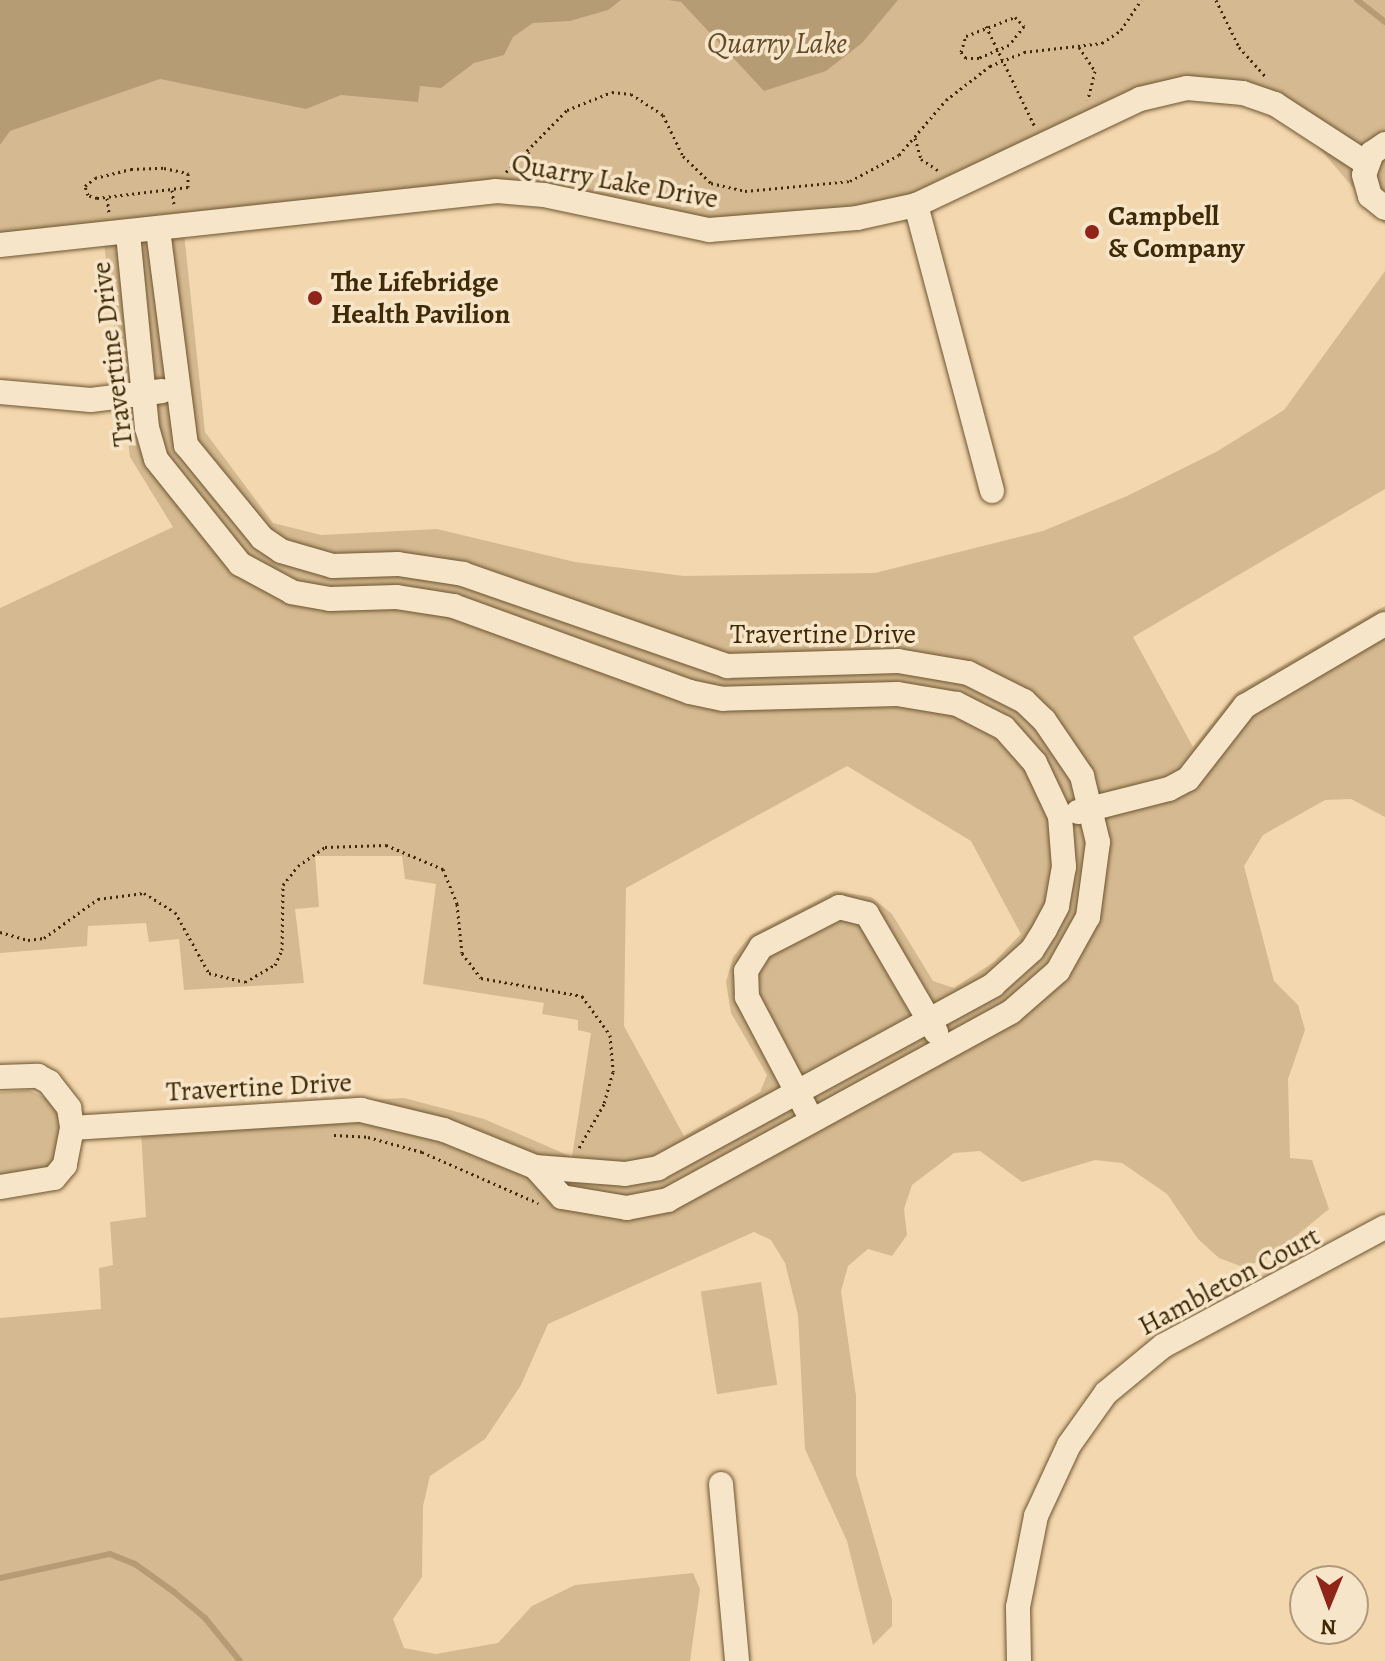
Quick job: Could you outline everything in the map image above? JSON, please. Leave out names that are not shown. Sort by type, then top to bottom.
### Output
[{"type":"street","name":"Quarry Lake Drive","points":[[0,245],[495,191],[544,195],[709,230],[825,222],[916,205],[1140,99],[1187,88],[1229,91],[1275,104],[1366,163]]},
{"type":"street","points":[[1385,144],[1366,163],[1365,186],[1385,208]]},
{"type":"street","points":[[916,205],[992,491]]},
{"type":"street","name":"Travertine Drive","points":[[158,230],[176,389],[186,445],[262,538],[302,560],[463,574],[727,666],[898,661],[968,673],[1024,701],[1044,720],[1082,776],[1098,842],[1095,891],[1074,945],[1058,971],[1011,1012],[668,1200],[627,1208],[562,1197],[535,1167]]},
{"type":"street","name":"Travertine Drive","points":[[72,1128],[361,1110],[444,1130],[535,1167],[571,1167],[625,1174],[658,1168],[993,985],[1032,950],[1062,885],[1060,816],[1051,790],[1019,742],[1004,728],[957,704],[897,694],[723,699],[690,692],[454,606],[396,597],[330,599],[292,592],[240,564],[175,487],[156,459],[147,428],[147,393],[128,233]]},
{"type":"street","points":[[0,392],[91,400],[176,389]]},
{"type":"street","points":[[175,487],[201,467]]},
{"type":"street","points":[[1060,816],[1169,789],[1188,779],[1252,701],[1385,624]]},
{"type":"street","points":[[813,1123],[744,984],[761,947],[825,912],[855,908],[876,924],[944,1048]]},
{"type":"street","points":[[0,1077],[38,1076],[49,1082],[69,1108],[72,1128],[65,1165],[54,1178],[0,1187]]},
{"type":"street","name":"Hambleton Court","points":[[1019,1661],[1018,1607],[1036,1516],[1069,1445],[1106,1393],[1163,1346],[1385,1227]]},
{"type":"street","points":[[721,1484],[737,1661]]},
{"type":"path","points":[[506,172],[580,101],[612,92],[631,94],[663,115],[693,170],[711,183],[745,191],[850,181],[884,166],[915,138],[956,91],[1002,59],[1047,48],[1079,47],[1111,38],[1141,0]]},
{"type":"path","points":[[1216,0],[1239,47],[1265,76]]},
{"type":"path","points":[[1002,19],[1022,20],[1021,36],[999,52],[966,58],[961,52],[966,36],[986,26],[1002,19]]},
{"type":"path","points":[[986,26],[1036,129]]},
{"type":"path","points":[[1079,47],[1095,71],[1086,104]]},
{"type":"path","points":[[915,138],[921,159],[950,171]]},
{"type":"path","points":[[528,152],[541,175]]},
{"type":"path","points":[[131,169],[188,173],[188,187],[172,190],[107,198],[88,195],[85,186],[95,178],[131,169]]},
{"type":"path","points":[[172,190],[174,205]]},
{"type":"path","points":[[107,198],[109,213]]},
{"type":"path","points":[[0,932],[28,940],[44,938],[98,899],[144,893],[175,912],[209,973],[245,982],[275,965],[282,950],[283,885],[298,866],[325,847],[386,845],[443,869],[457,904],[462,953],[481,978],[582,996],[610,1035],[613,1072],[604,1104],[571,1167]]},
{"type":"path","points":[[329,1134],[368,1137],[422,1152],[548,1208],[559,1206],[562,1197]]},
{"type":"shaded area","points":[[0,0],[1385,0],[1385,225],[1303,129],[1269,109],[1211,96],[1143,108],[949,203],[859,228],[710,239],[541,203],[495,199],[184,233],[205,432],[273,523],[321,535],[437,529],[575,562],[684,576],[875,573],[1043,531],[1127,496],[1216,452],[1284,410],[1385,271],[1385,489],[1133,637],[1193,747],[1237,692],[1385,606],[1385,817],[1351,799],[1325,800],[1263,835],[1244,866],[1274,981],[1298,1005],[1305,1030],[1288,1079],[1290,1158],[1312,1160],[1329,1209],[1269,1258],[1243,1267],[1219,1258],[1198,1239],[1167,1194],[1122,1163],[1095,1160],[1022,1182],[980,1151],[954,1153],[912,1185],[904,1209],[907,1235],[892,1256],[868,1249],[848,1266],[841,1291],[856,1396],[856,1475],[892,1600],[892,1626],[873,1645],[847,1541],[805,1449],[798,1315],[785,1263],[771,1240],[754,1232],[548,1324],[521,1385],[485,1439],[430,1476],[423,1506],[422,1577],[393,1619],[404,1648],[436,1654],[498,1643],[532,1606],[575,1585],[693,1573],[700,1589],[690,1661],[0,1661],[0,1318],[101,1309],[99,1268],[113,1265],[110,1222],[146,1217],[140,1114],[404,1098],[484,1119],[572,1157],[591,1033],[578,1030],[578,1020],[542,1014],[544,1003],[423,984],[436,884],[405,879],[402,856],[315,856],[319,907],[295,909],[304,983],[184,990],[179,939],[149,942],[146,923],[88,926],[87,946],[0,953],[0,608],[173,527],[130,457],[104,243],[0,254]],"holes":[[[847,766],[971,841],[1021,934],[994,962],[954,988],[933,981],[892,914],[871,897],[835,891],[751,935],[733,957],[726,982],[731,1013],[767,1075],[760,1092],[684,1136],[624,1026],[626,888]]]},
{"type":"shaded area","points":[[29,1090],[54,1102],[62,1120],[52,1170],[0,1177],[0,1092]]},
{"type":"shaded area","points":[[761,1282],[777,1385],[717,1394],[701,1292]]},
{"type":"water","points":[[0,0],[621,0],[608,10],[570,21],[533,23],[513,37],[504,55],[474,63],[441,88],[420,86],[418,102],[341,95],[306,109],[160,79],[10,131],[0,145]]},
{"type":"water","name":"Quarry Lake","points":[[668,0],[898,0],[862,43],[826,71],[764,91],[681,2]]},
{"type":"waterway","points":[[1357,0],[1385,22]]},
{"type":"waterway","points":[[0,1578],[110,1554],[135,1564],[174,1592],[205,1618],[240,1661]]},
{"type":"place","name":"Campbell & Company","points":[[1092,232]]},
{"type":"place","name":"The Lifebridge Health Pavilion","points":[[315,298]]}]
